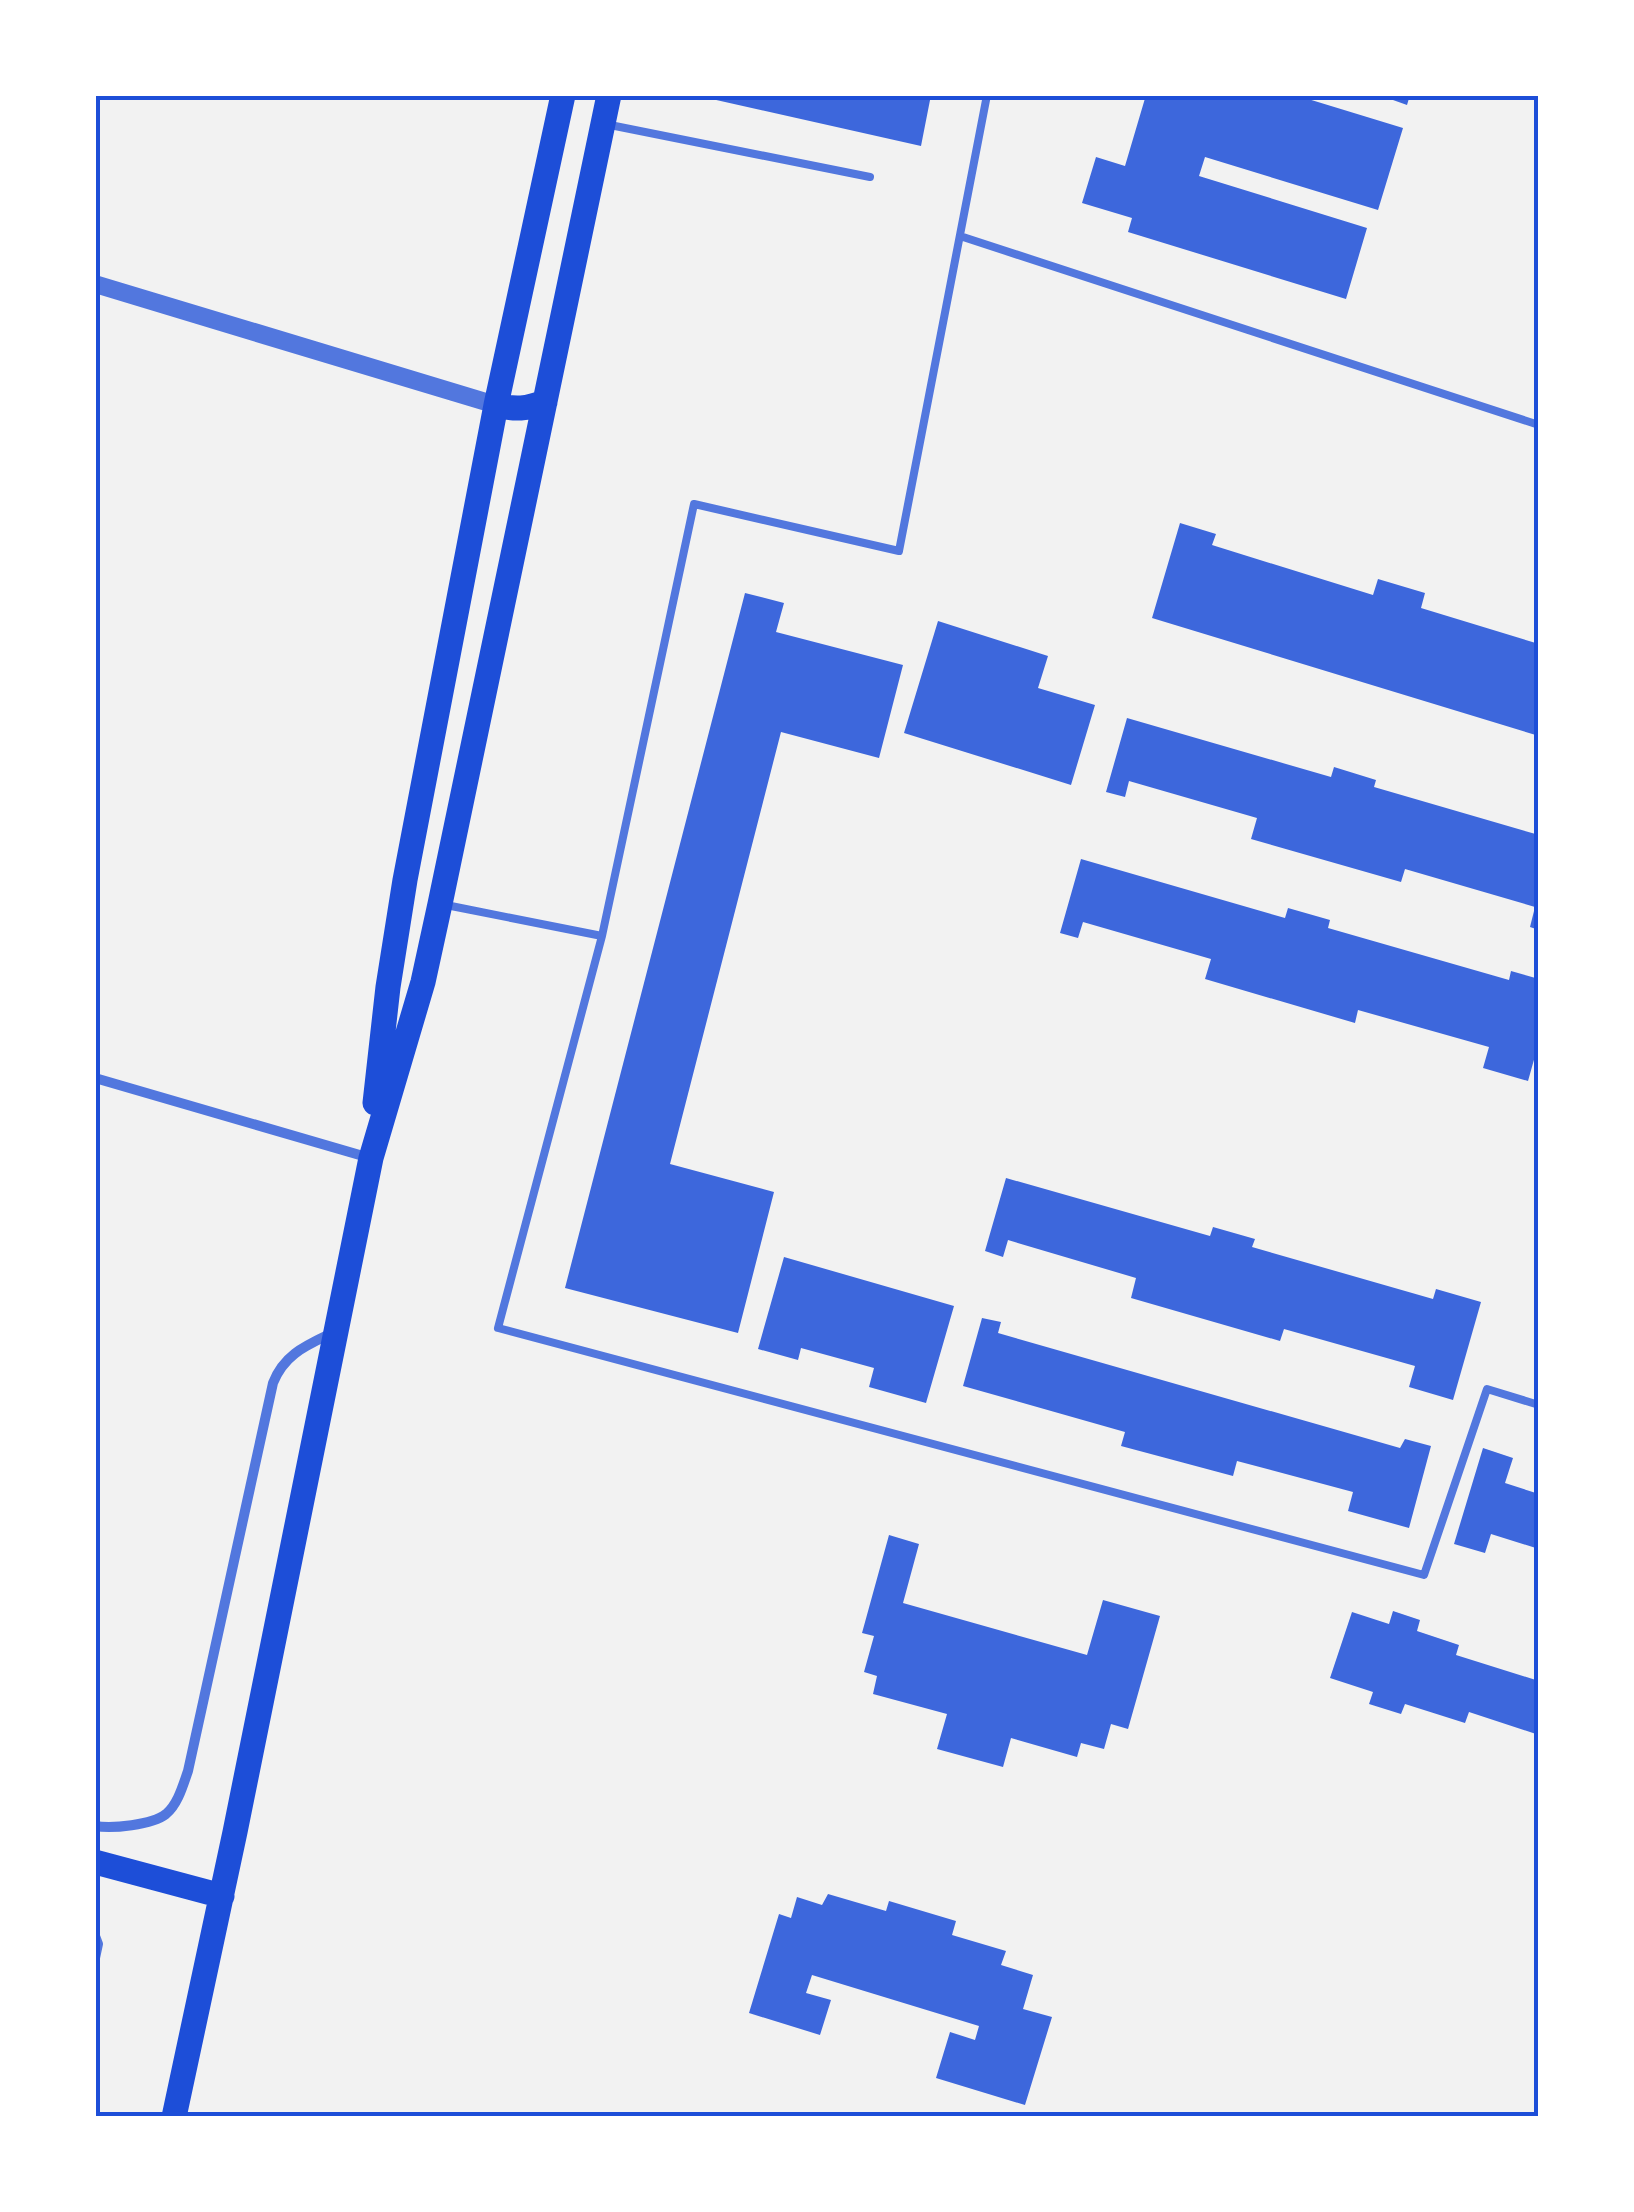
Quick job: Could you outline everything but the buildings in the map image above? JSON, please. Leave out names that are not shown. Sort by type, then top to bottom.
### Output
[{"type":"main road","points":[[371,1158],[378,1061],[399,916],[496,405],[564,95]]},
{"type":"main road","points":[[174,2117],[371,1158],[422,982],[440,904],[609,95]]},
{"type":"main road","points":[[496,405],[514,409],[545,402]]},
{"type":"main road","points":[[95,1862],[222,1896]]},
{"type":"street","points":[[95,284],[496,405]]},
{"type":"street","points":[[95,1078],[371,1158]]},
{"type":"street","points":[[95,1826],[140,1824],[166,1814],[179,1796],[188,1770],[273,1383],[278,1369],[291,1355],[336,1331]]},
{"type":"street","points":[[95,1936],[95,1958]]},
{"type":"lane","points":[[988,95],[899,551],[694,504],[602,936],[498,1328],[1424,1575],[1487,1389],[1539,1405]]},
{"type":"lane","points":[[603,124],[870,178]]},
{"type":"lane","points":[[960,236],[1539,425]]},
{"type":"lane","points":[[440,904],[602,936]]}]
